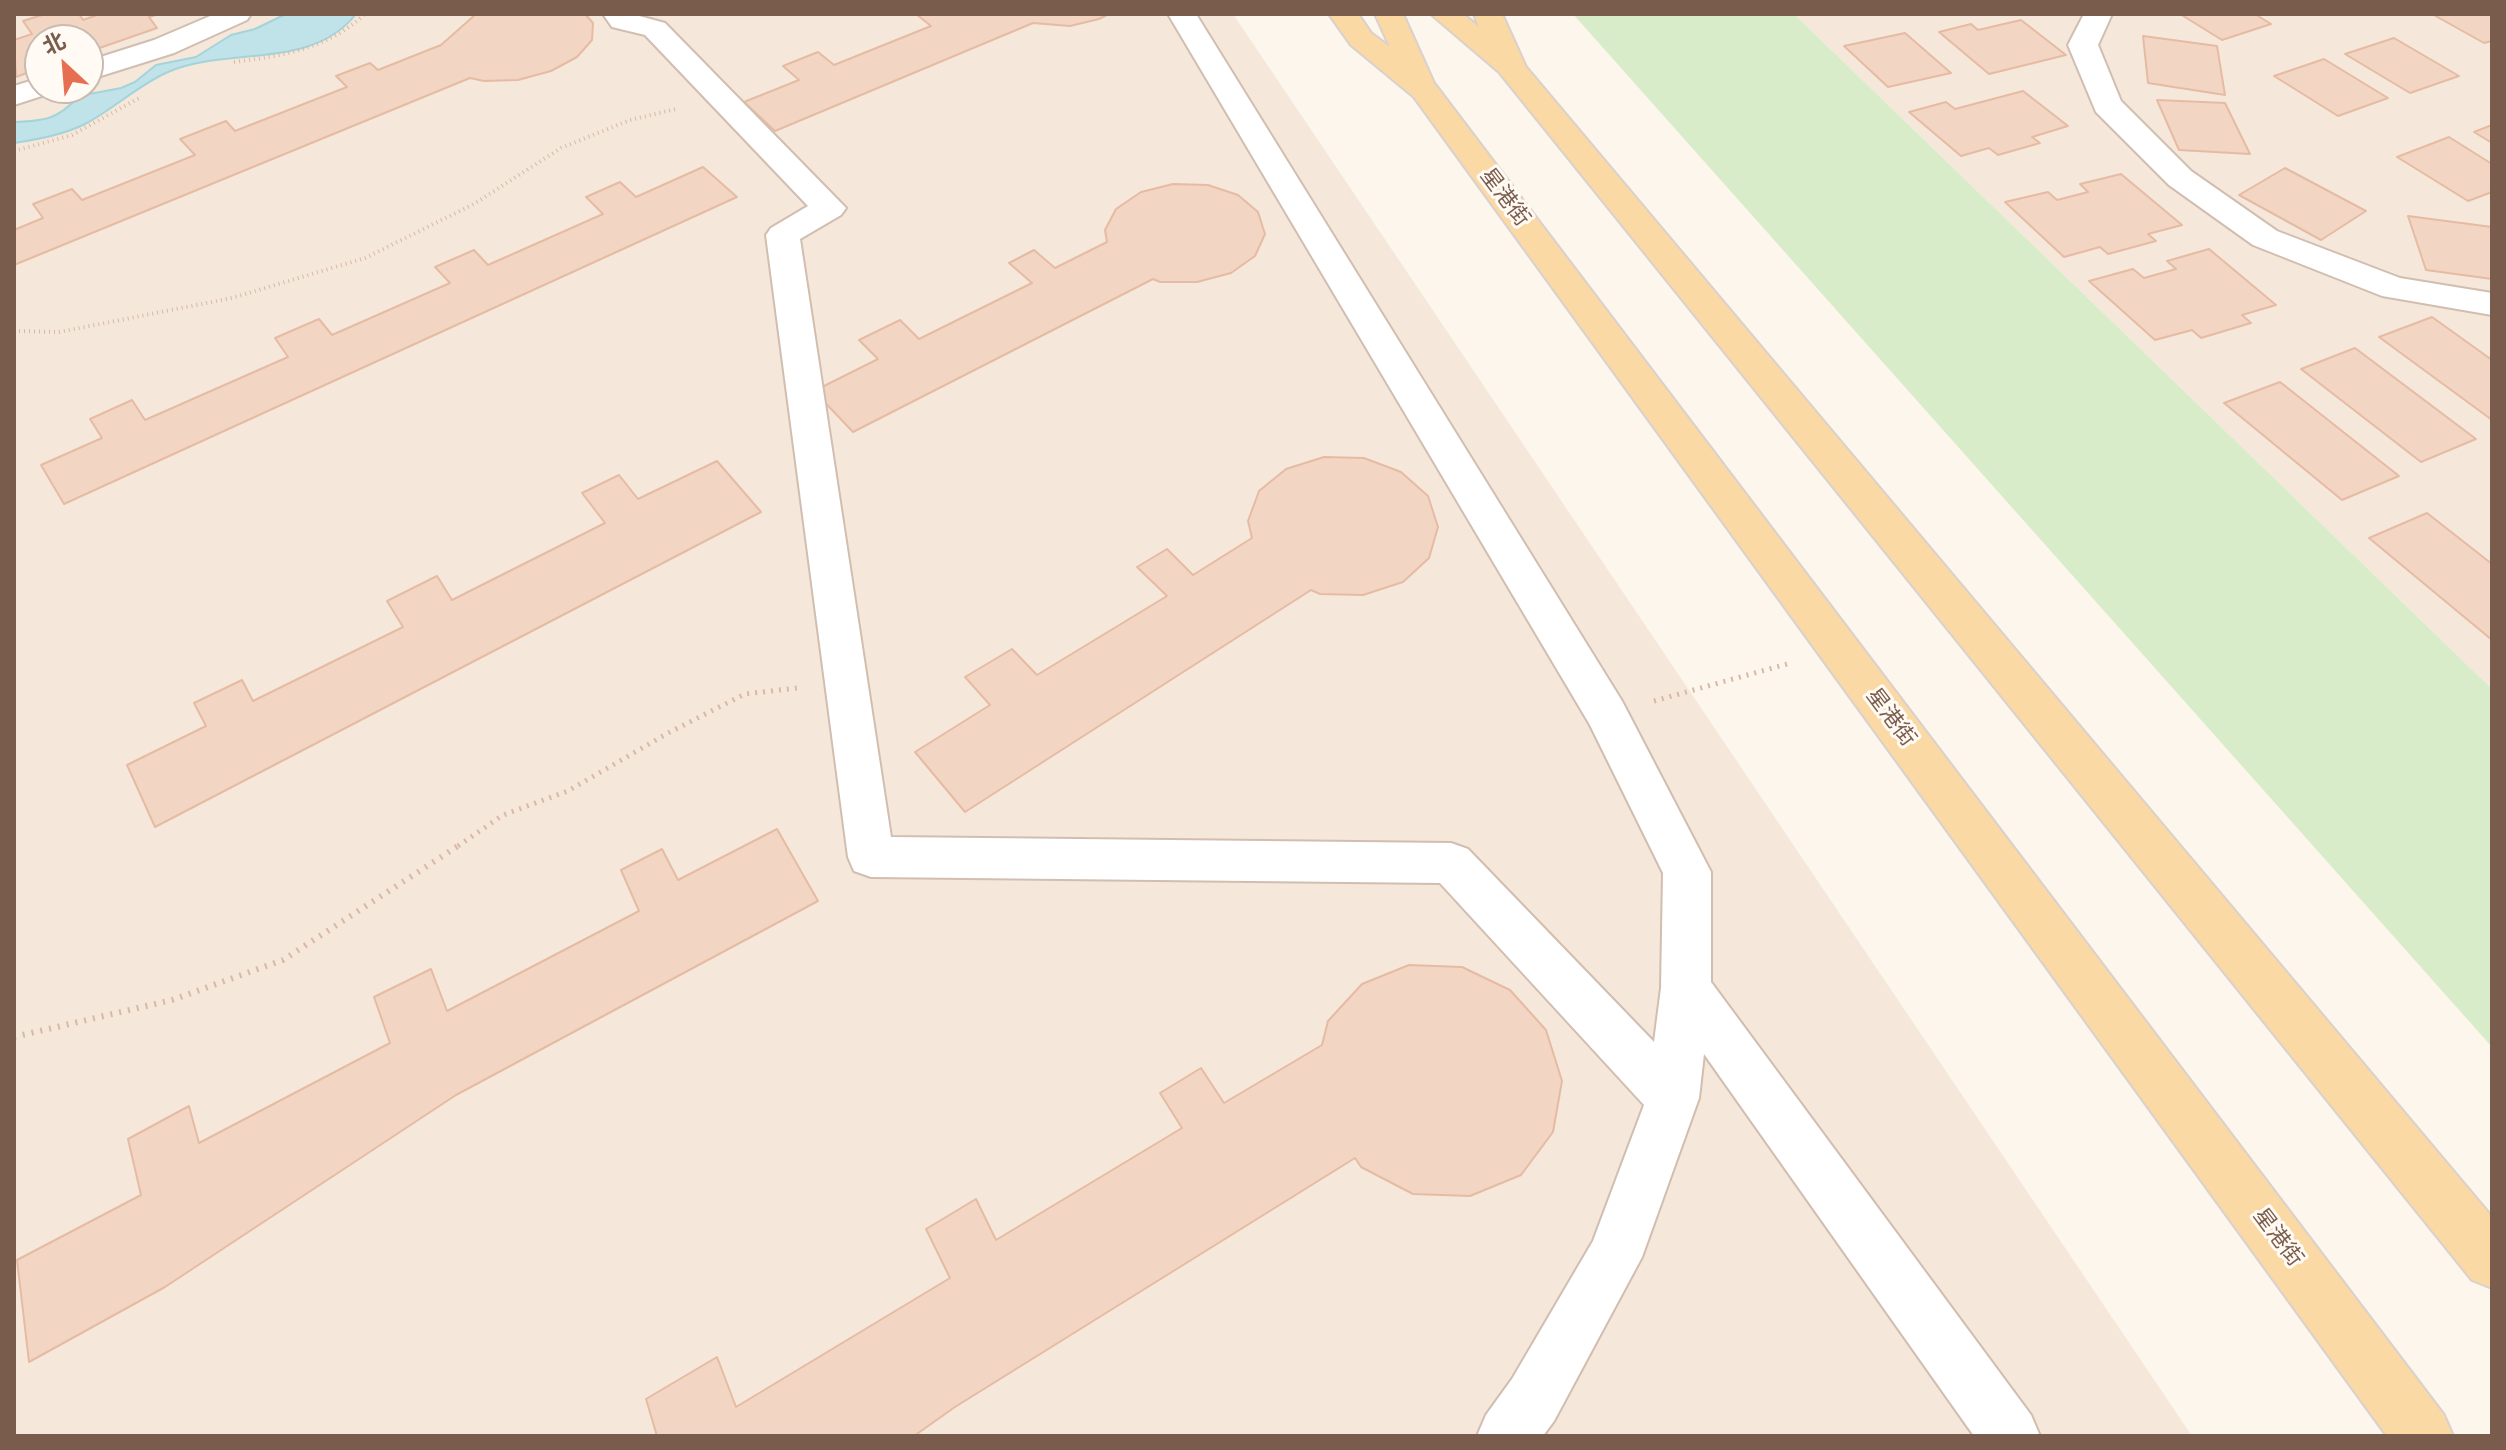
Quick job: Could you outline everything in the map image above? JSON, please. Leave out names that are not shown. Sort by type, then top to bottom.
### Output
[{"type":"main road","name":"星港街","points":[[1343,14],[1361,39],[1425,91],[2423,1436]]},
{"type":"main road","points":[[1389,14],[1425,91]]},
{"type":"main road","points":[[1445,14],[1512,69],[2492,1260]]},
{"type":"main road","points":[[1488,14],[1512,69]]},
{"type":"street","points":[[104,66],[209,29],[237,14]]},
{"type":"street","points":[[617,14],[622,21],[655,29],[829,208],[783,235],[871,857],[1451,863],[1673,1098]]},
{"type":"street","points":[[1182,14],[1607,714],[1687,872],[1686,988],[1673,1098],[1614,1257],[1533,1400],[1507,1436]]},
{"type":"street","points":[[2098,14],[2083,45],[2107,105],[2180,178],[2265,238],[2394,288],[2492,304]]},
{"type":"street","points":[[1686,988],[2010,1436]]},
{"type":"path","points":[[223,63],[279,57],[322,46],[365,14]]},
{"type":"path","points":[[14,151],[72,135],[143,96]]},
{"type":"path","points":[[14,331],[59,332],[232,298],[365,258],[474,204],[561,148],[630,120],[722,99]]},
{"type":"path","points":[[1607,714],[1839,649]]},
{"type":"path","points":[[14,1037],[172,1000],[283,960],[398,888],[503,815],[568,791],[668,733],[745,694],[846,685]]},
{"type":"shaded area","points":[[14,14],[1233,14],[2192,1436],[14,1436]]},
{"type":"shaded area","points":[[1794,14],[2492,14],[2492,689]]},
{"type":"green space","points":[[1573,14],[1794,14],[2492,689],[2492,1047]]},
{"type":"water","points":[[286,14],[356,14],[337,32],[316,43],[292,51],[191,64],[146,84],[85,124],[59,134],[14,143],[14,122],[51,117],[70,104],[104,104],[104,91],[135,82],[156,65],[196,57],[231,35],[255,29]]},
{"type":"building","points":[[45,14],[79,14],[83,20],[100,14],[159,14],[149,17],[157,28],[104,46],[104,24],[25,24],[23,21]]},
{"type":"building","points":[[476,14],[585,14],[593,23],[592,40],[577,57],[551,71],[518,80],[484,81],[470,78],[14,265],[14,230],[43,218],[33,204],[72,189],[82,200],[195,155],[180,139],[226,121],[235,131],[347,87],[336,76],[370,63],[378,70],[441,45]]},
{"type":"building","points":[[916,14],[1109,14],[1070,26],[1033,23],[775,131],[744,102],[799,80],[783,66],[818,52],[834,65],[931,26]]},
{"type":"building","points":[[2180,14],[2255,14],[2271,24],[2222,40]]},
{"type":"building","points":[[2432,14],[2492,14],[2492,41],[2484,43]]},
{"type":"building","points":[[2021,20],[2066,55],[1989,74],[1939,32],[1971,24],[1978,30]]},
{"type":"building","points":[[1905,33],[1951,73],[1888,87],[1844,46]]},
{"type":"building","points":[[2143,36],[2217,46],[2225,95],[2148,83]]},
{"type":"building","points":[[24,37],[24,74],[16,77],[14,40]]},
{"type":"building","points":[[2394,38],[2459,76],[2410,93],[2345,54]]},
{"type":"building","points":[[2324,59],[2388,98],[2338,116],[2274,76]]},
{"type":"building","points":[[2023,91],[2068,126],[2032,137],[2040,143],[1998,155],[1989,148],[1961,156],[1909,112],[1946,102],[1955,109]]},
{"type":"building","points":[[2157,100],[2225,103],[2250,154],[2179,150]]},
{"type":"building","points":[[2492,125],[2492,143],[2474,132]]},
{"type":"building","points":[[2449,137],[2492,164],[2492,192],[2468,201],[2397,157]]},
{"type":"building","points":[[703,167],[737,197],[64,504],[41,465],[102,438],[90,419],[132,400],[145,420],[288,357],[275,338],[319,319],[332,335],[450,283],[435,267],[474,250],[488,265],[603,214],[586,197],[620,182],[636,197]]},
{"type":"building","points":[[2285,168],[2366,211],[2321,240],[2239,195]]},
{"type":"building","points":[[2121,174],[2182,225],[2148,234],[2156,241],[2108,254],[2100,247],[2064,257],[2005,202],[2048,192],[2057,200],[2088,192],[2080,184]]},
{"type":"building","points":[[1173,184],[1208,185],[1238,195],[1258,212],[1265,234],[1255,256],[1231,273],[1197,282],[1160,282],[1153,279],[853,432],[814,391],[878,359],[859,340],[900,320],[919,339],[1032,283],[1009,263],[1034,250],[1055,268],[1107,242],[1105,230],[1116,209],[1141,192]]},
{"type":"building","points":[[2408,216],[2492,227],[2492,279],[2426,270]]},
{"type":"building","points":[[2209,249],[2276,305],[2242,315],[2251,323],[2201,338],[2192,330],[2155,340],[2089,281],[2133,269],[2144,278],[2176,269],[2167,261]]},
{"type":"building","points":[[2432,317],[2492,360],[2492,420],[2379,337]]},
{"type":"building","points":[[2355,348],[2476,439],[2421,462],[2301,369]]},
{"type":"building","points":[[2280,382],[2399,476],[2342,500],[2224,403]]},
{"type":"building","points":[[1324,457],[1364,458],[1401,472],[1428,496],[1438,527],[1429,558],[1403,582],[1363,595],[1320,594],[1311,590],[965,812],[915,752],[990,705],[965,677],[1012,649],[1037,675],[1167,596],[1137,567],[1167,549],[1193,575],[1252,538],[1248,521],[1259,491],[1286,469]]},
{"type":"building","points":[[717,461],[761,512],[155,827],[127,765],[206,726],[194,703],[242,680],[253,701],[403,627],[387,601],[437,576],[452,600],[605,523],[582,493],[619,475],[638,499]]},
{"type":"building","points":[[2427,513],[2492,564],[2492,640],[2369,538]]},
{"type":"building","points":[[777,829],[818,901],[456,1095],[165,1287],[29,1362],[17,1260],[141,1195],[128,1139],[189,1106],[199,1143],[390,1043],[374,997],[431,969],[447,1011],[639,911],[621,870],[662,849],[678,880]]},
{"type":"building","points":[[1409,965],[1462,967],[1510,990],[1546,1030],[1562,1081],[1553,1132],[1521,1175],[1470,1196],[1413,1194],[1361,1167],[1355,1158],[955,1407],[914,1436],[657,1436],[646,1399],[717,1357],[736,1407],[950,1278],[926,1229],[976,1199],[996,1240],[1182,1128],[1160,1093],[1201,1068],[1224,1103],[1322,1045],[1328,1021],[1362,984]]}]
